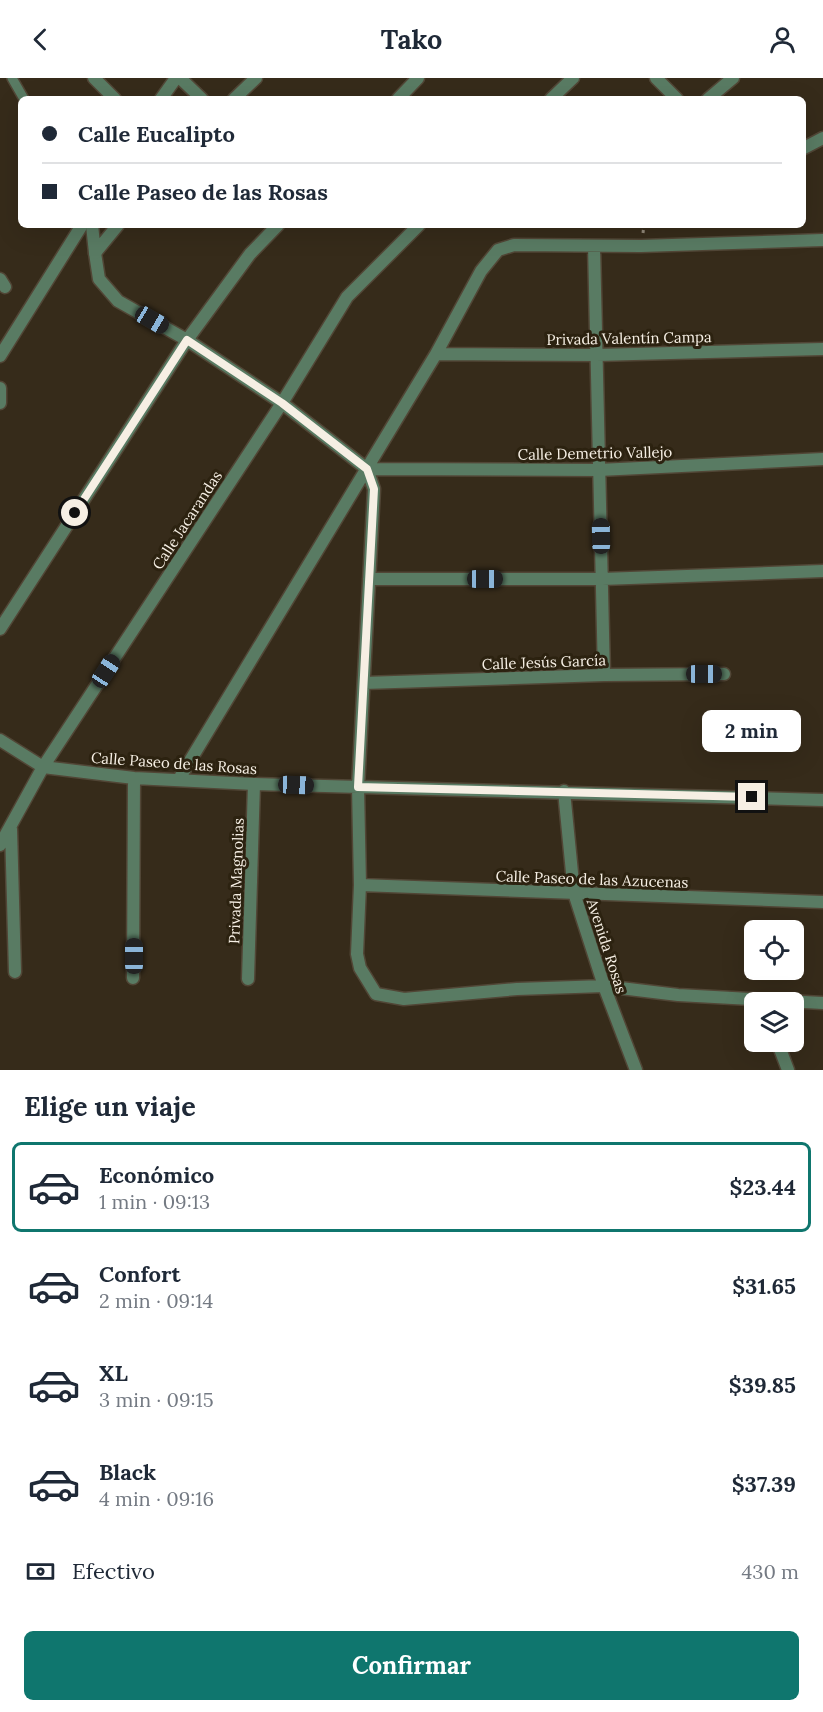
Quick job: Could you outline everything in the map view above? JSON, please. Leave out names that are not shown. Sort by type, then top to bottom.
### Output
[{"type":"street","points":[[94,78],[112,96]]},
{"type":"street","points":[[163,96],[178,78],[199,96]]},
{"type":"street","points":[[237,96],[256,78]]},
{"type":"street","points":[[401,96],[418,78]]},
{"type":"street","points":[[553,96],[573,78]]},
{"type":"street","points":[[656,78],[674,96]]},
{"type":"street","points":[[712,96],[733,78]]},
{"type":"street","points":[[806,147],[823,138]]},
{"type":"street","points":[[0,356],[80,228]]},
{"type":"street","points":[[92,228],[99,279],[118,301],[187,340],[282,403],[367,469],[374,489],[358,787],[360,885],[357,954],[360,968],[376,994],[387,998],[404,999],[517,989],[603,986],[744,1000]]},
{"type":"street","points":[[95,253],[116,228]]},
{"type":"street","points":[[0,629],[187,340],[250,254],[275,228]]},
{"type":"street","name":"Calle Jacarandas","points":[[0,845],[11,829],[43,767],[282,403],[347,297],[416,228]]},
{"type":"street","points":[[179,780],[436,354],[481,271],[493,255],[504,247],[823,240]]},
{"type":"street","points":[[594,246],[604,675]]},
{"type":"street","name":"Privada Valentín Campa","points":[[436,354],[597,355],[823,349]]},
{"type":"street","name":"Calle Demetrio Vallejo","points":[[367,469],[599,470],[823,459]]},
{"type":"street","points":[[369,579],[602,579],[823,571]]},
{"type":"street","name":"Calle Jesús García","points":[[364,683],[604,675],[724,674]]},
{"type":"street","name":"Calle Paseo de las Rosas","points":[[0,740],[43,767],[134,778],[254,784],[823,800]]},
{"type":"street","points":[[134,778],[134,978]]},
{"type":"street","name":"Privada Magnolias","points":[[248,978],[254,784]]},
{"type":"street","name":"Avenida Rosas","points":[[564,791],[574,893],[603,986],[636,1070]]},
{"type":"street","points":[[11,829],[15,972]]},
{"type":"street","name":"Calle Paseo de las Azucenas","points":[[360,885],[823,902]]},
{"type":"street","points":[[804,1003],[823,1004]]},
{"type":"street","points":[[781,1052],[788,1070]]},
{"type":"lane","points":[[12,78],[22,96]]},
{"type":"route","points":[[75,513],[187,340],[282,403],[367,469],[374,489],[358,787],[752,797]]}]
